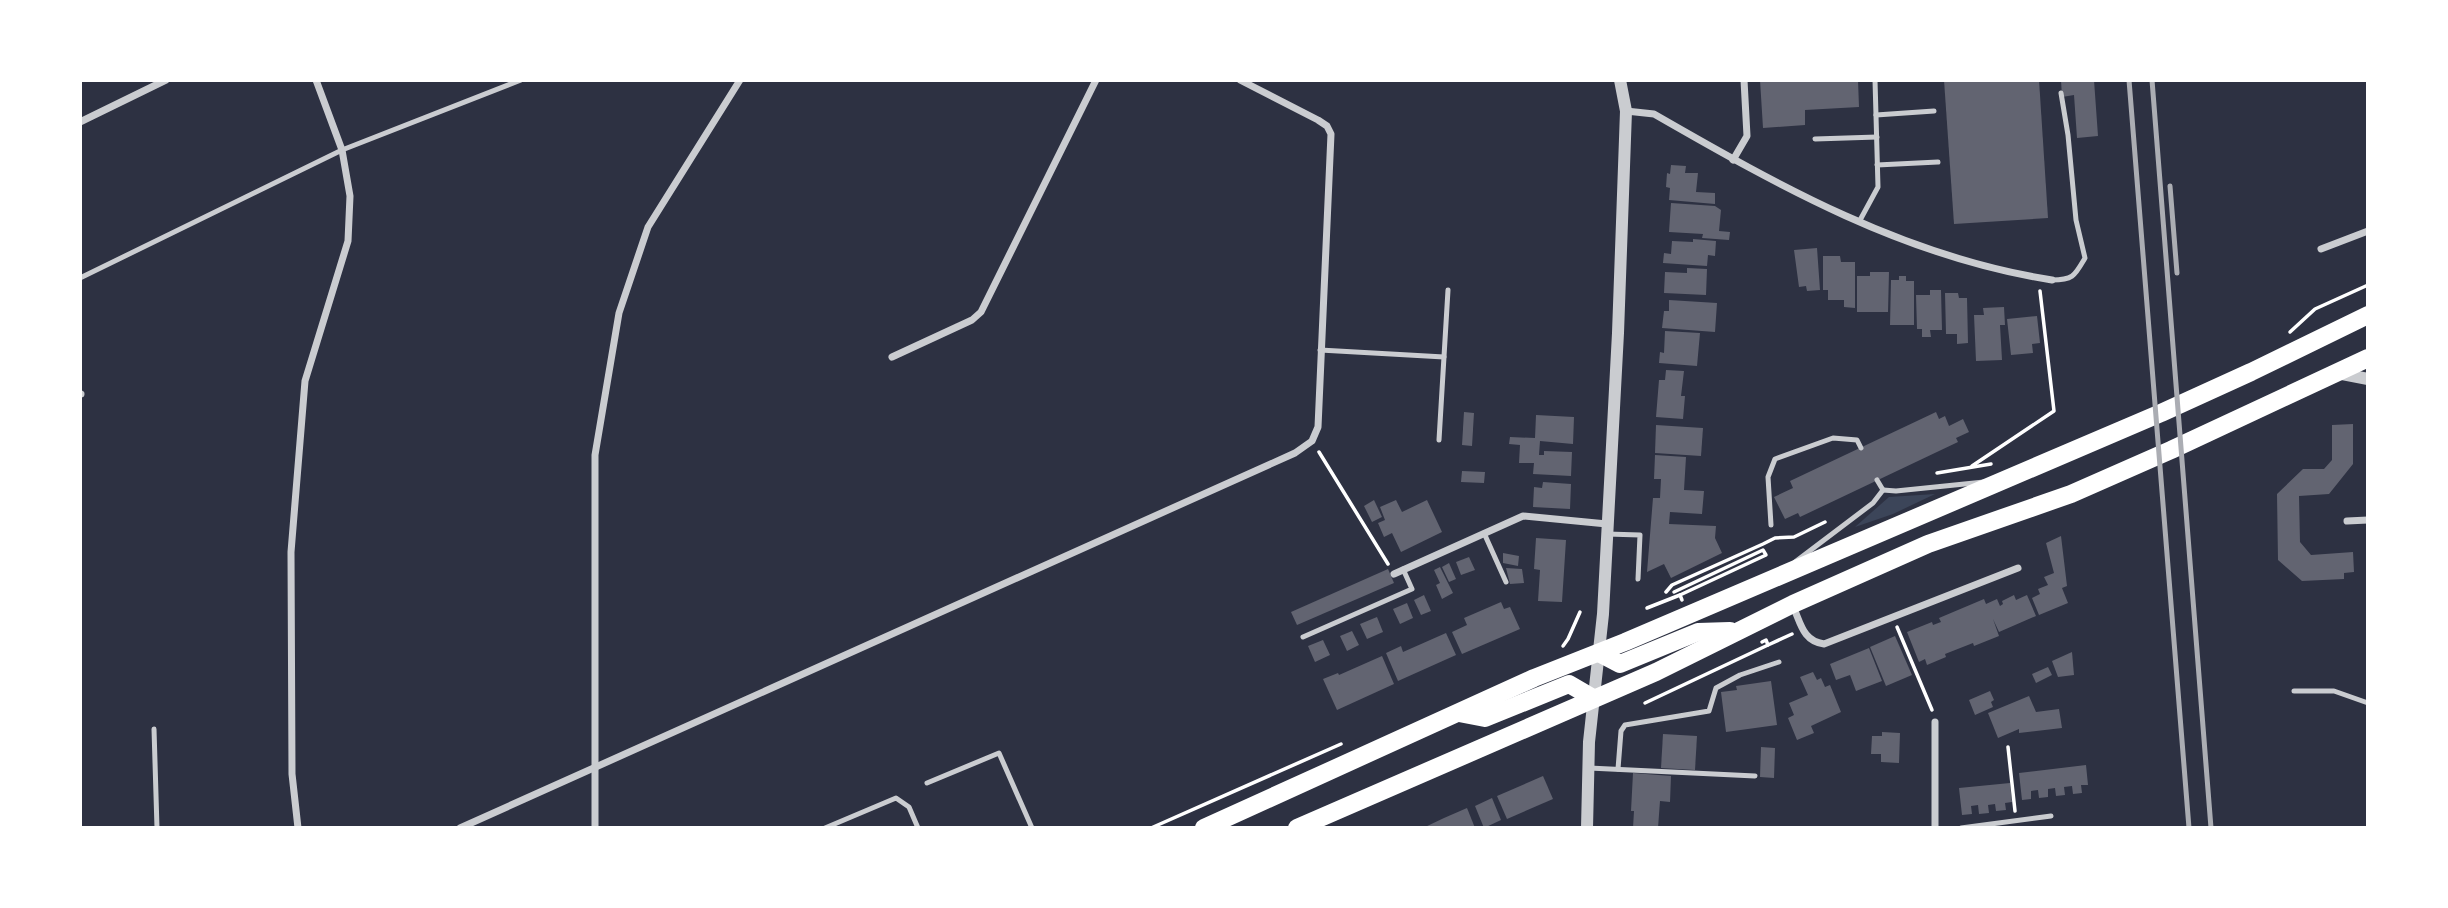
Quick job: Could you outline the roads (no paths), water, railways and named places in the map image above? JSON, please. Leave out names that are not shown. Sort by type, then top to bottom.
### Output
[{"type":"highway","points":[[1204,828],[1534,678],[1599,653],[2067,454],[2251,372],[2368,315]]},
{"type":"highway","points":[[1297,828],[1656,672],[1793,604],[1928,544],[2071,494],[2368,358]]},
{"type":"highway","points":[[1599,653],[1620,664],[1698,632],[1738,631]]},
{"type":"highway","points":[[1459,713],[1485,719],[1569,684],[1593,698]]},
{"type":"street","points":[[80,122],[166,80]]},
{"type":"street","points":[[298,828],[292,774],[291,552],[306,380],[348,241],[350,196],[342,150],[316,80]]},
{"type":"street","points":[[595,828],[595,455],[619,313],[648,227],[740,80]]},
{"type":"street","points":[[892,357],[972,320],[981,312],[1096,80]]},
{"type":"street","points":[[460,828],[1295,453],[1312,441],[1318,428],[1331,134],[1327,126],[1318,120],[1240,80]]},
{"type":"street","points":[[1587,828],[1589,742],[1603,614],[1618,333],[1626,111],[1620,80]]},
{"type":"street","points":[[1733,160],[1747,136],[1744,80]]},
{"type":"street","points":[[1626,111],[1654,114],[1805,198],[1859,222],[1948,256],[2001,271],[2052,280]]},
{"type":"street","points":[[2322,248],[2368,231]]},
{"type":"street","points":[[2337,373],[2368,379]]},
{"type":"street","points":[[1394,573],[1523,516],[1606,528]]},
{"type":"street","points":[[2347,521],[2368,520]]},
{"type":"street","points":[[1793,604],[1805,635],[1813,643],[1824,644],[2018,568]]},
{"type":"street","points":[[1935,722],[1935,828]]},
{"type":"lane","points":[[80,278],[342,150],[522,80]]},
{"type":"lane","points":[[1859,222],[1878,187],[1875,80]]},
{"type":"lane","points":[[2052,280],[2067,280],[2075,275],[2085,257],[2076,220],[2061,93]]},
{"type":"lane","points":[[1876,115],[1934,111]]},
{"type":"lane","points":[[1815,139],[1877,137]]},
{"type":"lane","points":[[1877,164],[1938,162]]},
{"type":"lane","points":[[1439,440],[1448,290]]},
{"type":"lane","points":[[1320,350],[1444,357]]},
{"type":"lane","points":[[1771,525],[1768,477],[1775,459],[1833,438],[1857,440],[1861,447]]},
{"type":"lane","points":[[1877,480],[1883,490]]},
{"type":"lane","points":[[1883,490],[2005,480]]},
{"type":"lane","points":[[1773,578],[1873,503],[1883,490]]},
{"type":"lane","points":[[1606,528],[1640,536],[1638,579]]},
{"type":"lane","points":[[1485,533],[1506,582]]},
{"type":"lane","points":[[1303,637],[1412,589],[1403,569]]},
{"type":"lane","points":[[1618,769],[1621,731],[1625,725],[1709,711],[1716,688],[1740,675],[1779,662]]},
{"type":"lane","points":[[2294,691],[2334,691],[2368,703]]},
{"type":"lane","points":[[155,729],[157,828]]},
{"type":"lane","points":[[928,783],[999,753],[1032,828]]},
{"type":"lane","points":[[1589,768],[1755,776]]},
{"type":"lane","points":[[825,828],[896,798],[909,807],[918,828]]},
{"type":"lane","points":[[1961,828],[2051,816]]},
{"type":"railway","points":[[2129,80],[2189,828]]},
{"type":"railway","points":[[2152,80],[2211,828]]},
{"type":"railway","points":[[2170,186],[2177,273]]}]
